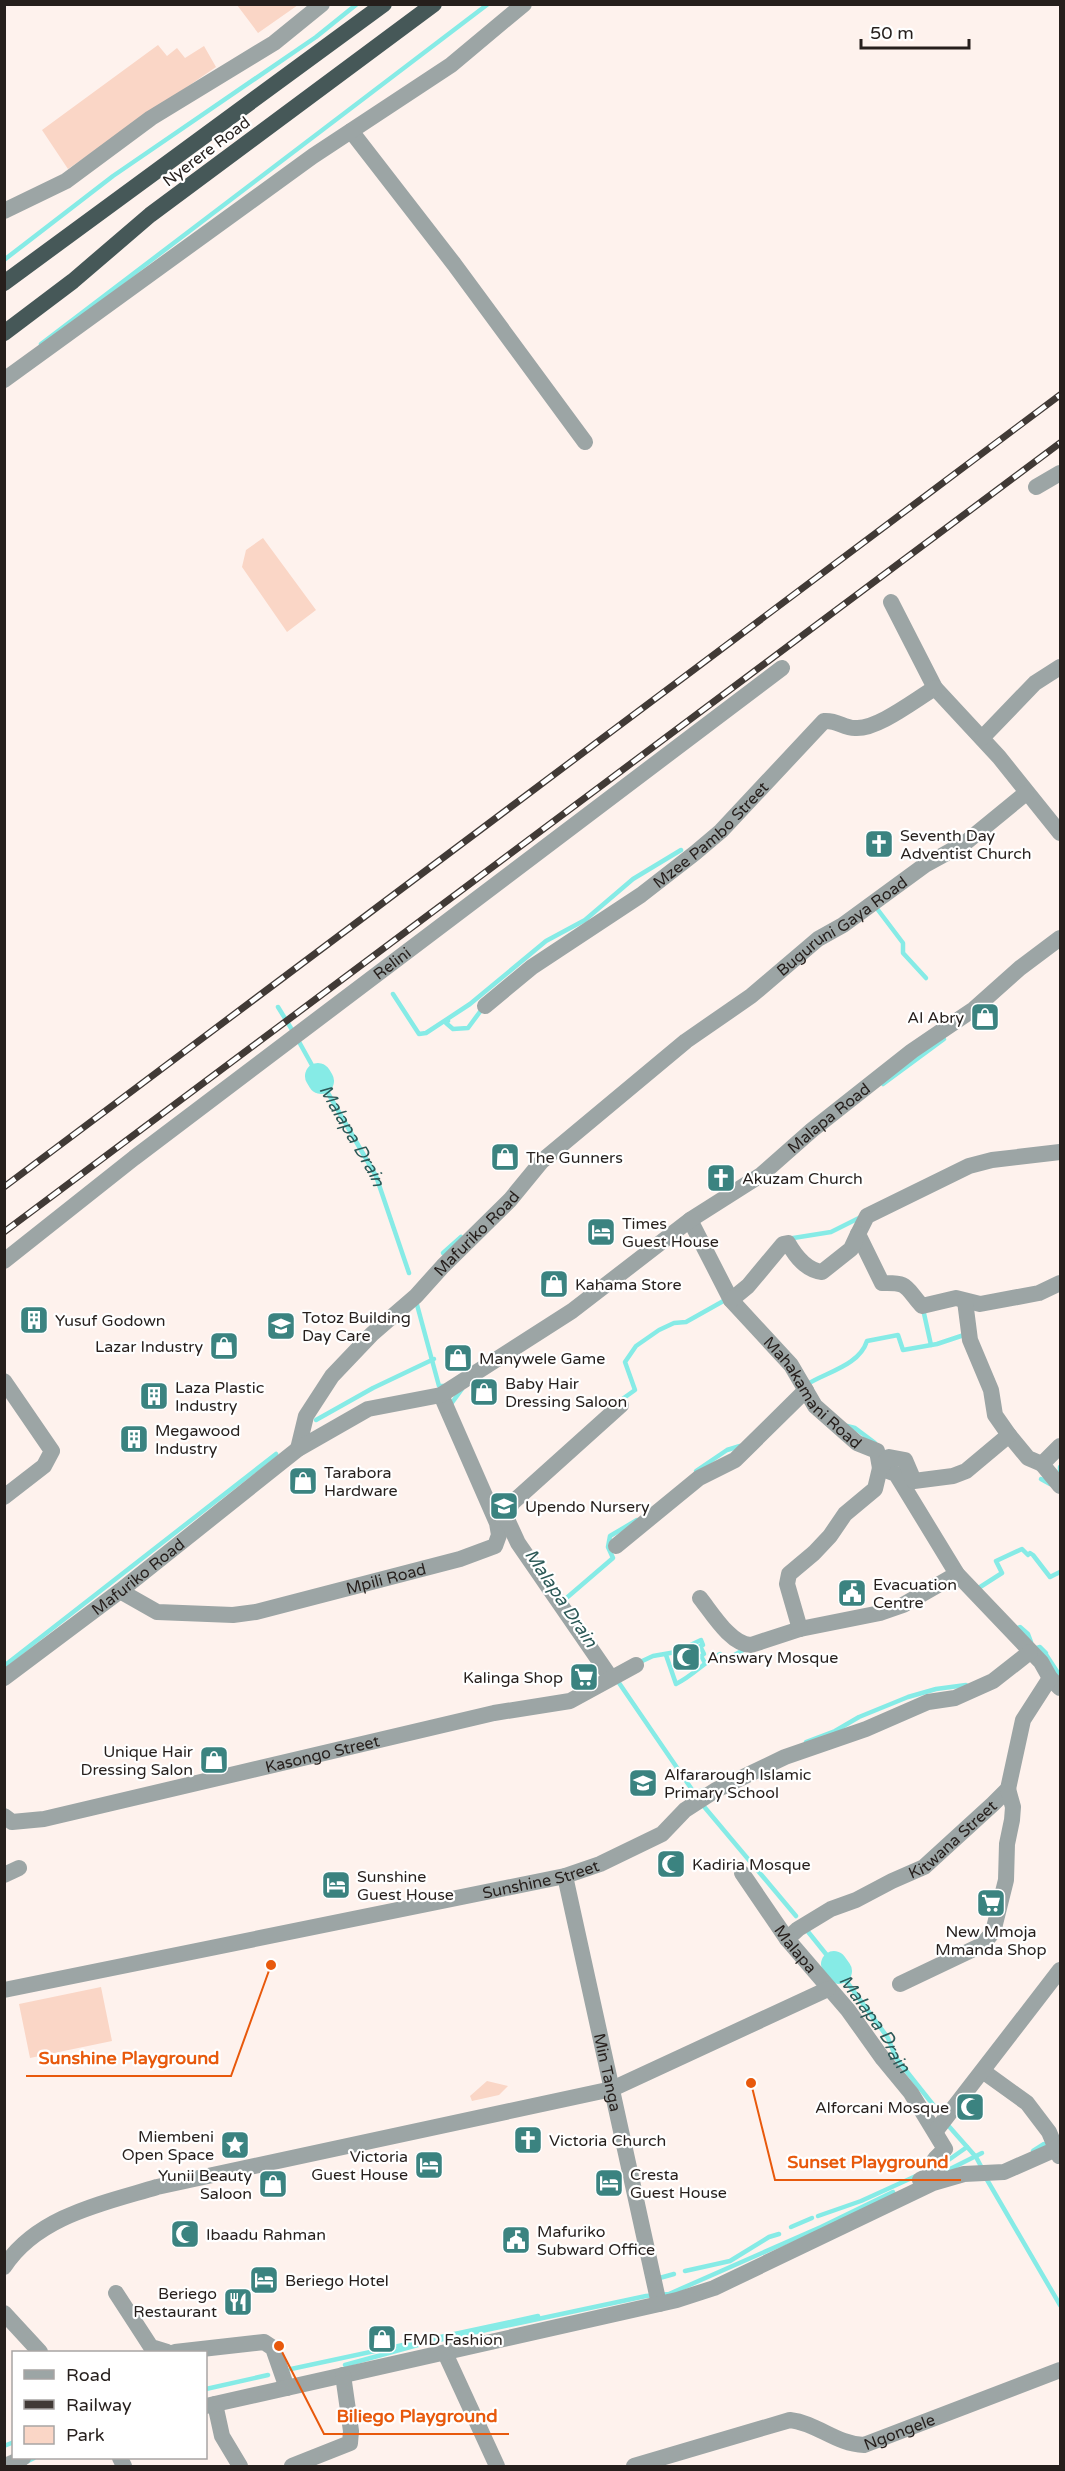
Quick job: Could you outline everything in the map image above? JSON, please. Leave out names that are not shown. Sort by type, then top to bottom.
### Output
[{"type":"highway","name":"Nyerere Road","points":[[4,283],[384,4]]},
{"type":"highway","name":"Nyerere Road","points":[[4,333],[74,281],[150,215],[434,4]]},
{"type":"street","points":[[4,211],[66,181],[151,118],[274,43],[322,4]]},
{"type":"street","points":[[4,380],[351,131],[451,65],[524,4]]},
{"type":"street","points":[[351,131],[454,264],[585,442]]},
{"type":"street","points":[[1036,487],[1060,473]]},
{"type":"street","points":[[891,602],[935,688],[982,738],[1060,833]]},
{"type":"street","points":[[982,738],[1035,683],[1060,667]]},
{"type":"street","name":"Relini","points":[[4,1261],[134,1158],[782,668]]},
{"type":"street","name":"Mzee Pambo Street","points":[[485,1006],[532,968],[641,895],[695,853],[721,831],[824,721],[836,720],[853,729],[866,728],[935,688]]},
{"type":"street","name":"Buguruni Gaya Road","points":[[686,1041],[752,996],[818,939],[843,925],[925,865],[965,843],[1026,793]]},
{"type":"street","name":"Malapa Road","points":[[442,1394],[572,1311],[690,1220],[761,1175],[812,1130],[912,1051],[974,1010],[1020,968],[1060,938]]},
{"type":"street","name":"Mafuriko Road","points":[[298,1449],[306,1416],[318,1394],[372,1334],[416,1296],[510,1200],[542,1161],[686,1041]]},
{"type":"street","points":[[731,1300],[748,1286],[783,1244],[788,1243],[796,1257],[813,1271],[822,1272],[851,1249],[867,1216],[969,1166],[992,1160],[1060,1152]]},
{"type":"street","name":"Mahakamani Road","points":[[690,1220],[731,1300],[791,1365],[815,1406],[857,1443],[877,1451],[880,1468],[896,1474],[957,1574],[1041,1662],[1055,1683]]},
{"type":"street","points":[[858,1234],[882,1283],[896,1281],[902,1283],[922,1306],[956,1298],[980,1304],[1039,1293],[1060,1283]]},
{"type":"street","points":[[964,1301],[970,1340],[991,1390],[994,1415],[1028,1458],[1042,1464],[1060,1486]]},
{"type":"street","points":[[4,1381],[52,1450],[44,1466],[4,1497]]},
{"type":"street","points":[[616,1546],[699,1478],[735,1460],[806,1390]]},
{"type":"street","name":"Mafuriko Road","points":[[4,1678],[120,1591],[298,1449],[368,1409],[442,1394]]},
{"type":"street","name":"Mpili Road","points":[[120,1591],[157,1612],[233,1615],[256,1612],[437,1565],[495,1546],[499,1535],[497,1523],[442,1394]]},
{"type":"street","points":[[611,1678],[518,1542],[506,1516],[512,1503],[621,1405]]},
{"type":"street","points":[[800,1629],[787,1584],[789,1574],[830,1536],[845,1514],[875,1489],[880,1468],[889,1457],[905,1460],[914,1480],[953,1476],[974,1466],[1009,1435]]},
{"type":"street","points":[[1042,1464],[1060,1446]]},
{"type":"street","points":[[700,1598],[734,1638],[745,1645],[800,1629],[895,1608],[957,1574]]},
{"type":"street","name":"Sunshine Street","points":[[4,1990],[565,1876],[600,1864],[662,1834],[686,1810],[716,1790],[784,1757],[866,1728],[928,1702],[955,1698],[993,1681],[1030,1652]]},
{"type":"street","name":"Kasongo Street","points":[[4,1816],[12,1822],[44,1819],[494,1713],[570,1701],[636,1665]]},
{"type":"street","name":"Kitwana Street","points":[[787,1940],[798,1929],[831,1910],[924,1868],[1008,1789],[1023,1720],[1055,1683]]},
{"type":"street","points":[[900,1984],[982,1945],[993,1932],[1006,1880],[1007,1844],[1013,1807],[1008,1789]]},
{"type":"street","name":"Malapa","points":[[742,1873],[787,1940],[848,2010],[911,2093],[945,2149],[936,2172]]},
{"type":"street","name":"Min Tanga","points":[[565,1876],[659,2304]]},
{"type":"street","points":[[938,2128],[984,2072],[1060,1970]]},
{"type":"street","points":[[4,2267],[26,2243],[66,2216],[157,2187],[612,2089],[828,1989]]},
{"type":"street","points":[[240,2466],[222,2436],[210,2405],[659,2304],[714,2288],[936,2172],[964,2174],[1004,2172],[1058,2151],[1049,2132],[1027,2103],[984,2072]]},
{"type":"street","points":[[116,2293],[151,2347],[164,2351]]},
{"type":"street","points":[[4,2313],[39,2351]]},
{"type":"street","points":[[184,2351],[264,2342],[273,2348],[287,2388]]},
{"type":"street","points":[[445,2353],[497,2466]]},
{"type":"street","name":"Ngongele","points":[[634,2466],[790,2420],[806,2422],[849,2444],[864,2445],[1060,2370]]},
{"type":"street","points":[[291,2466],[350,2443],[351,2431],[343,2375]]},
{"type":"street","points":[[5,2466],[19,2459]]},
{"type":"green space","points":[[237,5],[298,5],[258,33]]},
{"type":"green space","points":[[158,45],[167,56],[177,48],[185,58],[204,46],[216,67],[68,169],[42,130]]},
{"type":"green space","points":[[263,538],[316,610],[287,632],[242,567],[246,550]]},
{"type":"green space","points":[[101,1987],[112,2041],[30,2058],[19,2004]]},
{"type":"green space","points":[[487,2081],[508,2086],[499,2095],[472,2101],[470,2096]]},
{"type":"waterway","points":[[4,260],[113,176],[316,37],[357,4]]},
{"type":"waterway","points":[[41,344],[488,4]]},
{"type":"waterway","points":[[393,994],[419,1034],[426,1033],[470,1004],[546,941],[585,920],[633,879],[681,850]]},
{"type":"waterway","points":[[875,906],[903,943],[903,953],[926,978]]},
{"type":"waterway","name":"Malapa Drain","points":[[278,1007],[294,1033]]},
{"type":"waterway","points":[[448,1021],[446,1023],[453,1029],[468,1028],[482,1009]]},
{"type":"waterway","points":[[883,1084],[944,1039]]},
{"type":"waterway","name":"Malapa Drain","points":[[298,1040],[318,1076]]},
{"type":"waterway","name":"Malapa Drain","points":[[318,1076],[321,1081]]},
{"type":"waterway","name":"Malapa Drain","points":[[321,1081],[376,1176],[409,1273]]},
{"type":"waterway","points":[[787,1239],[831,1232],[861,1217]]},
{"type":"waterway","points":[[443,1253],[461,1237]]},
{"type":"waterway","points":[[621,1400],[635,1390],[625,1362],[636,1346],[659,1330],[674,1323],[686,1322],[727,1299]]},
{"type":"waterway","name":"Malapa Drain","points":[[416,1301],[439,1386],[444,1386]]},
{"type":"waterway","points":[[923,1309],[931,1345]]},
{"type":"waterway","points":[[806,1385],[841,1368],[857,1357],[867,1341],[898,1335],[903,1350],[937,1344],[967,1334]]},
{"type":"waterway","points":[[316,1420],[373,1388],[434,1359]]},
{"type":"waterway","points":[[451,1404],[462,1389]]},
{"type":"waterway","points":[[847,1426],[855,1428],[875,1443]]},
{"type":"waterway","points":[[696,1471],[727,1450],[740,1446]]},
{"type":"waterway","points":[[4,1666],[276,1454]]},
{"type":"waterway","points":[[1041,1479],[1050,1484]]},
{"type":"waterway","points":[[496,1502],[511,1495]]},
{"type":"waterway","points":[[563,1601],[613,1558],[608,1547],[610,1536],[637,1520]]},
{"type":"waterway","points":[[977,1589],[1002,1573],[996,1561],[1022,1549],[1028,1555],[1030,1553],[1033,1555],[1050,1577],[1060,1572]]},
{"type":"waterway","points":[[1015,1629],[1020,1627],[1028,1634],[1031,1642]]},
{"type":"waterway","points":[[638,1663],[653,1656],[676,1652],[701,1640],[703,1645],[700,1646],[704,1654],[701,1656],[705,1663]]},
{"type":"waterway","points":[[1034,1649],[1040,1647],[1046,1653]]},
{"type":"waterway","points":[[666,1655],[676,1684],[720,1654],[724,1661],[745,1649]]},
{"type":"waterway","points":[[1045,1653],[1060,1676]]},
{"type":"waterway","name":"Malapa Drain","points":[[617,1680],[695,1794]]},
{"type":"waterway","points":[[806,1742],[908,1697],[936,1689],[966,1685]]},
{"type":"waterway","points":[[694,1793],[704,1790]]},
{"type":"waterway","name":"Malapa Drain","points":[[701,1803],[796,1916]]},
{"type":"waterway","name":"Malapa Drain","points":[[805,1928],[834,1964]]},
{"type":"waterway","name":"Malapa Drain","points":[[834,1964],[839,1971]]},
{"type":"waterway","name":"Malapa Drain","points":[[839,1971],[888,2038],[896,2058],[942,2116]]},
{"type":"waterway","name":"Malapa Drain","points":[[946,2123],[976,2157],[983,2170]]},
{"type":"waterway","points":[[1033,2151],[1044,2144]]},
{"type":"waterway","points":[[940,2166],[967,2147]]},
{"type":"waterway","points":[[944,2172],[982,2153]]},
{"type":"waterway","points":[[818,2216],[861,2201],[916,2176]]},
{"type":"waterway","name":"Malapa Drain","points":[[986,2178],[1060,2305]]},
{"type":"waterway","points":[[345,2365],[425,2343],[646,2296],[669,2294],[821,2227],[893,2192]]},
{"type":"waterway","points":[[791,2227],[812,2218]]},
{"type":"waterway","points":[[685,2271],[730,2261],[769,2237],[779,2234]]},
{"type":"waterway","points":[[656,2279],[674,2274]]},
{"type":"waterway","points":[[291,2369],[538,2316]]},
{"type":"waterway","points":[[207,2389],[268,2375]]},
{"type":"waterway","points":[[4,2446],[12,2443]]},
{"type":"waterway","points":[[26,2462],[32,2459]]},
{"type":"railway","points":[[4,1187],[1060,395]]},
{"type":"railway","points":[[4,1232],[1060,443]]},
{"type":"place","name":"Seventh Day Adventist Church","points":[[879,844]]},
{"type":"place","name":"Al Abry","points":[[985,1017]]},
{"type":"place","name":"The Gunners","points":[[505,1157]]},
{"type":"place","name":"Akuzam Church","points":[[721,1178]]},
{"type":"place","name":"Times Guest House","points":[[601,1232]]},
{"type":"place","name":"Kahama Store","points":[[554,1284]]},
{"type":"place","name":"Yusuf Godown","points":[[34,1320]]},
{"type":"place","name":"Totoz Building Day Care","points":[[281,1326]]},
{"type":"place","name":"Lazar Industry","points":[[224,1346]]},
{"type":"place","name":"Manywele Game","points":[[458,1358]]},
{"type":"place","name":"Baby Hair Dressing Saloon","points":[[484,1392]]},
{"type":"place","name":"Laza Plastic Industry","points":[[154,1396]]},
{"type":"place","name":"Megawood Industry","points":[[134,1439]]},
{"type":"place","name":"Tarabora Hardware","points":[[303,1481]]},
{"type":"place","name":"Upendo Nursery","points":[[504,1506]]},
{"type":"place","name":"Evacuation Centre","points":[[852,1593]]},
{"type":"place","name":"Answary Mosque","points":[[686,1657]]},
{"type":"place","name":"Kalinga Shop","points":[[584,1677]]},
{"type":"place","name":"Unique Hair Dressing Salon","points":[[214,1760]]},
{"type":"place","name":"Alfararough Islamic Primary School","points":[[643,1783]]},
{"type":"place","name":"Kadiria Mosque","points":[[671,1864]]},
{"type":"place","name":"Sunshine Guest House","points":[[336,1885]]},
{"type":"place","name":"New Mmoja Mmanda Shop","points":[[991,1903]]},
{"type":"place","name":"Sunshine Playground","points":[[271,1965]]},
{"type":"place","name":"Sunset Playground","points":[[751,2083]]},
{"type":"place","name":"Alforcani Mosque","points":[[970,2107]]},
{"type":"place","name":"Victoria Church","points":[[528,2140]]},
{"type":"place","name":"Miembeni Open Space","points":[[235,2145]]},
{"type":"place","name":"Victoria Guest House","points":[[429,2165]]},
{"type":"place","name":"Cresta Guest House","points":[[609,2183]]},
{"type":"place","name":"Yunii Beauty Saloon","points":[[273,2184]]},
{"type":"place","name":"Ibaadu Rahman","points":[[185,2234]]},
{"type":"place","name":"Mafuriko Subward Office","points":[[516,2240]]},
{"type":"place","name":"Beriego Hotel","points":[[264,2280]]},
{"type":"place","name":"Beriego Restaurant","points":[[238,2302]]},
{"type":"place","name":"FMD Fashion","points":[[382,2339]]},
{"type":"place","name":"Biliego Playground","points":[[279,2346]]}]
